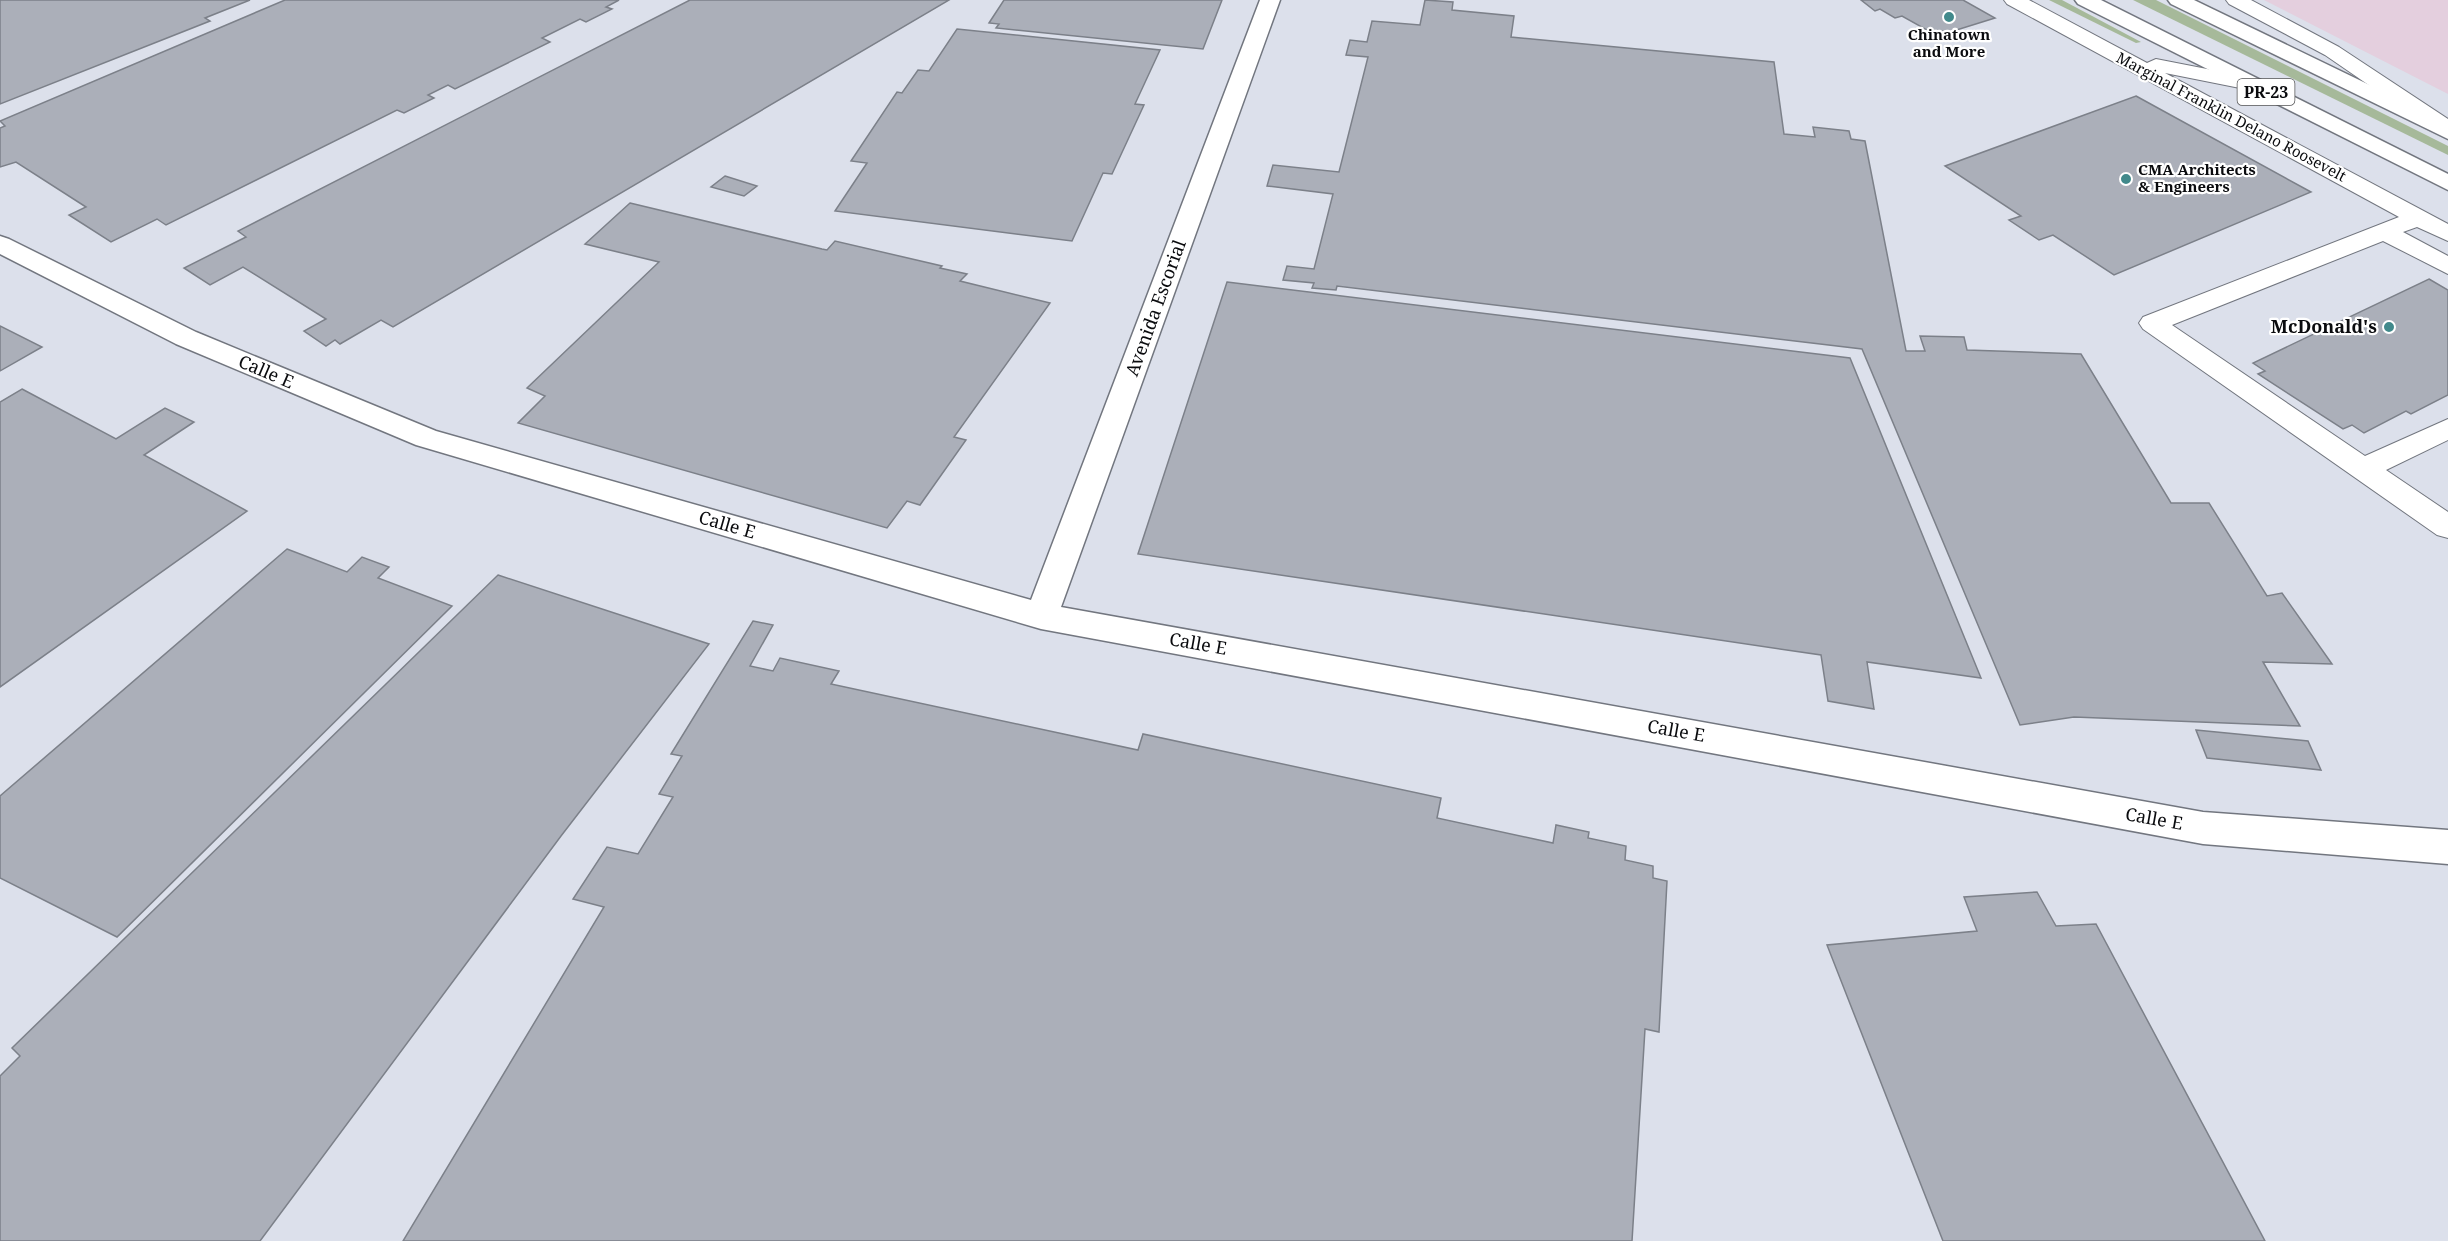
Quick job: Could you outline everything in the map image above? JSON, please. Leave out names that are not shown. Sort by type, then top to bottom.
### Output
[{"type":"street","name":"Avenida Escorial","points":[[1041,615],[1270,0]]},
{"type":"street","name":"PR-23","points":[[2085,0],[2448,183]]},
{"type":"street","name":"PR-23","points":[[2178,0],[2448,130]]},
{"type":"street","name":"Calle E","points":[[0,244],[186,338],[426,438],[1041,615],[2203,828],[2448,847]]},
{"type":"lane","name":"Marginal Franklin Delano Roosevelt","points":[[2014,0],[2448,234]]},
{"type":"lane","points":[[2236,0],[2332,51],[2448,130]]},
{"type":"lane","points":[[2122,58],[2250,84]]},
{"type":"lane","points":[[2418,218],[2152,323],[2448,527]]},
{"type":"lane","points":[[2383,231],[2448,266]]},
{"type":"lane","points":[[2364,468],[2448,429]]},
{"type":"shaded area","points":[[2264,0],[2448,0],[2448,94]]},
{"type":"green space","points":[[2049,0],[2062,0],[2141,42],[2136,43]]},
{"type":"green space","points":[[2133,0],[2156,0],[2448,146],[2448,155]]},
{"type":"building","points":[[0,0],[250,0],[205,18],[210,21],[0,104]]},
{"type":"building","points":[[285,0],[619,0],[606,7],[612,9],[586,22],[580,19],[542,38],[550,42],[455,89],[448,85],[428,95],[434,98],[404,113],[397,110],[166,225],[157,219],[111,242],[69,215],[86,207],[16,162],[0,167],[0,128],[5,126],[0,121]]},
{"type":"building","points":[[690,0],[949,0],[393,327],[381,320],[340,344],[335,340],[326,346],[304,331],[326,319],[243,267],[210,285],[184,268],[246,237],[238,231]]},
{"type":"building","points":[[1004,0],[1222,0],[1203,49],[996,28],[999,24],[989,23]]},
{"type":"building","points":[[1425,0],[1453,2],[1452,10],[1514,16],[1511,37],[1774,62],[1784,134],[1815,137],[1813,127],[1849,131],[1851,139],[1865,141],[1906,351],[1925,351],[1920,336],[1964,337],[1967,350],[2081,354],[2171,503],[2209,503],[2267,596],[2282,593],[2332,664],[2263,662],[2300,726],[2074,717],[2020,725],[1862,349],[1337,286],[1336,290],[1312,288],[1314,283],[1283,280],[1287,266],[1314,269],[1333,194],[1267,186],[1273,165],[1339,172],[1368,57],[1346,55],[1350,40],[1367,42],[1372,21],[1420,25]]},
{"type":"building","name":"Chinatown and More","points":[[1861,0],[1963,0],[1995,18],[1947,33],[1943,31],[1934,34],[1902,16],[1895,18],[1880,9],[1875,11]]},
{"type":"building","points":[[957,29],[1160,50],[1135,104],[1144,105],[1112,174],[1103,173],[1072,241],[835,211],[867,163],[851,161],[897,92],[902,93],[918,70],[929,71]]},
{"type":"building","name":"CMA Architects & Engineers","points":[[2136,96],[2311,192],[2114,275],[2053,235],[2039,240],[2009,220],[2021,216],[1945,166]]},
{"type":"building","points":[[725,176],[757,186],[744,196],[711,187]]},
{"type":"building","points":[[630,203],[822,249],[827,250],[835,241],[942,266],[940,268],[967,274],[960,281],[1050,303],[954,437],[966,440],[920,505],[907,501],[887,528],[518,423],[545,396],[527,388],[659,262],[585,244]]},
{"type":"building","name":"McDonald's","points":[[2429,279],[2448,290],[2448,395],[2411,414],[2406,411],[2364,433],[2352,425],[2343,429],[2258,374],[2265,371],[2253,363]]},
{"type":"building","points":[[1227,282],[1850,358],[1981,678],[1867,662],[1874,709],[1828,701],[1821,655],[1138,554]]},
{"type":"building","points":[[0,326],[42,347],[0,371]]},
{"type":"building","points":[[22,389],[116,439],[165,408],[194,422],[144,455],[247,511],[0,687],[0,402]]},
{"type":"building","points":[[287,549],[347,572],[362,557],[389,567],[378,578],[452,606],[117,937],[0,878],[0,796]]},
{"type":"building","points":[[498,575],[709,644],[561,836],[260,1241],[0,1241],[0,1076],[20,1056],[12,1048]]},
{"type":"building","points":[[753,621],[773,625],[750,666],[773,671],[780,658],[839,671],[831,684],[1138,750],[1143,734],[1441,798],[1437,818],[1553,843],[1556,825],[1589,832],[1588,838],[1626,846],[1625,860],[1653,866],[1653,878],[1667,881],[1659,1032],[1645,1029],[1632,1241],[403,1241],[604,907],[573,899],[607,847],[638,854],[673,797],[659,794],[682,756],[671,754]]},
{"type":"building","points":[[2196,730],[2308,741],[2321,770],[2207,758]]},
{"type":"building","points":[[2037,892],[2056,926],[2096,924],[2265,1241],[1943,1241],[1827,945],[1977,931],[1964,897]]},
{"type":"place","name":"Chinatown and More","points":[[1949,17]]},
{"type":"place","name":"CMA Architects & Engineers","points":[[2126,179]]},
{"type":"place","name":"McDonald's","points":[[2389,327]]}]
